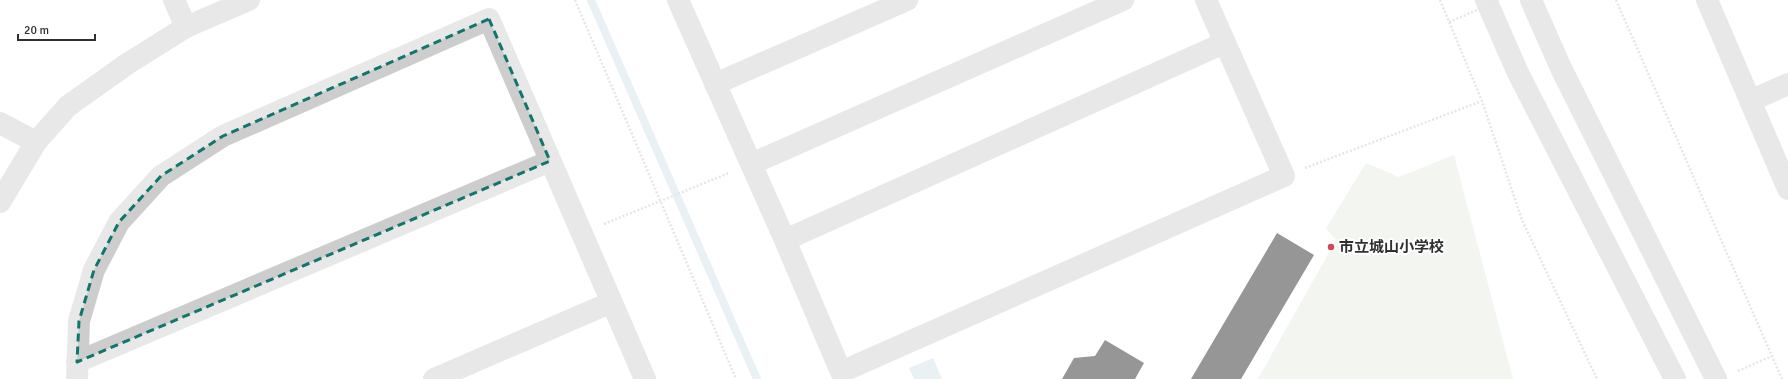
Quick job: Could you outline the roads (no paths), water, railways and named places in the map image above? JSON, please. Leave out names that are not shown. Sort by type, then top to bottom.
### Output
[{"type":"street","points":[[174,0],[186,27]]},
{"type":"street","points":[[0,202],[36,142],[68,106],[127,64],[186,27],[249,0]]},
{"type":"street","points":[[678,0],[752,164],[842,372],[1284,176],[1206,0]]},
{"type":"street","points":[[715,84],[907,0]]},
{"type":"street","points":[[752,164],[1123,0]]},
{"type":"street","points":[[1486,0],[1518,73],[1675,379]]},
{"type":"street","points":[[1531,0],[1561,68],[1725,376]]},
{"type":"street","points":[[1707,0],[1788,189]]},
{"type":"street","points":[[550,161],[77,370],[79,321],[94,270],[119,222],[161,176],[223,136],[489,19],[646,379]]},
{"type":"street","points":[[785,240],[1224,43]]},
{"type":"street","points":[[1750,101],[1788,84]]},
{"type":"street","points":[[0,123],[36,142]]},
{"type":"street","points":[[434,379],[612,302]]},
{"type":"waterway","points":[[591,0],[757,379]]},
{"type":"place","name":"市立城山小学校","points":[[1331,247]]}]
